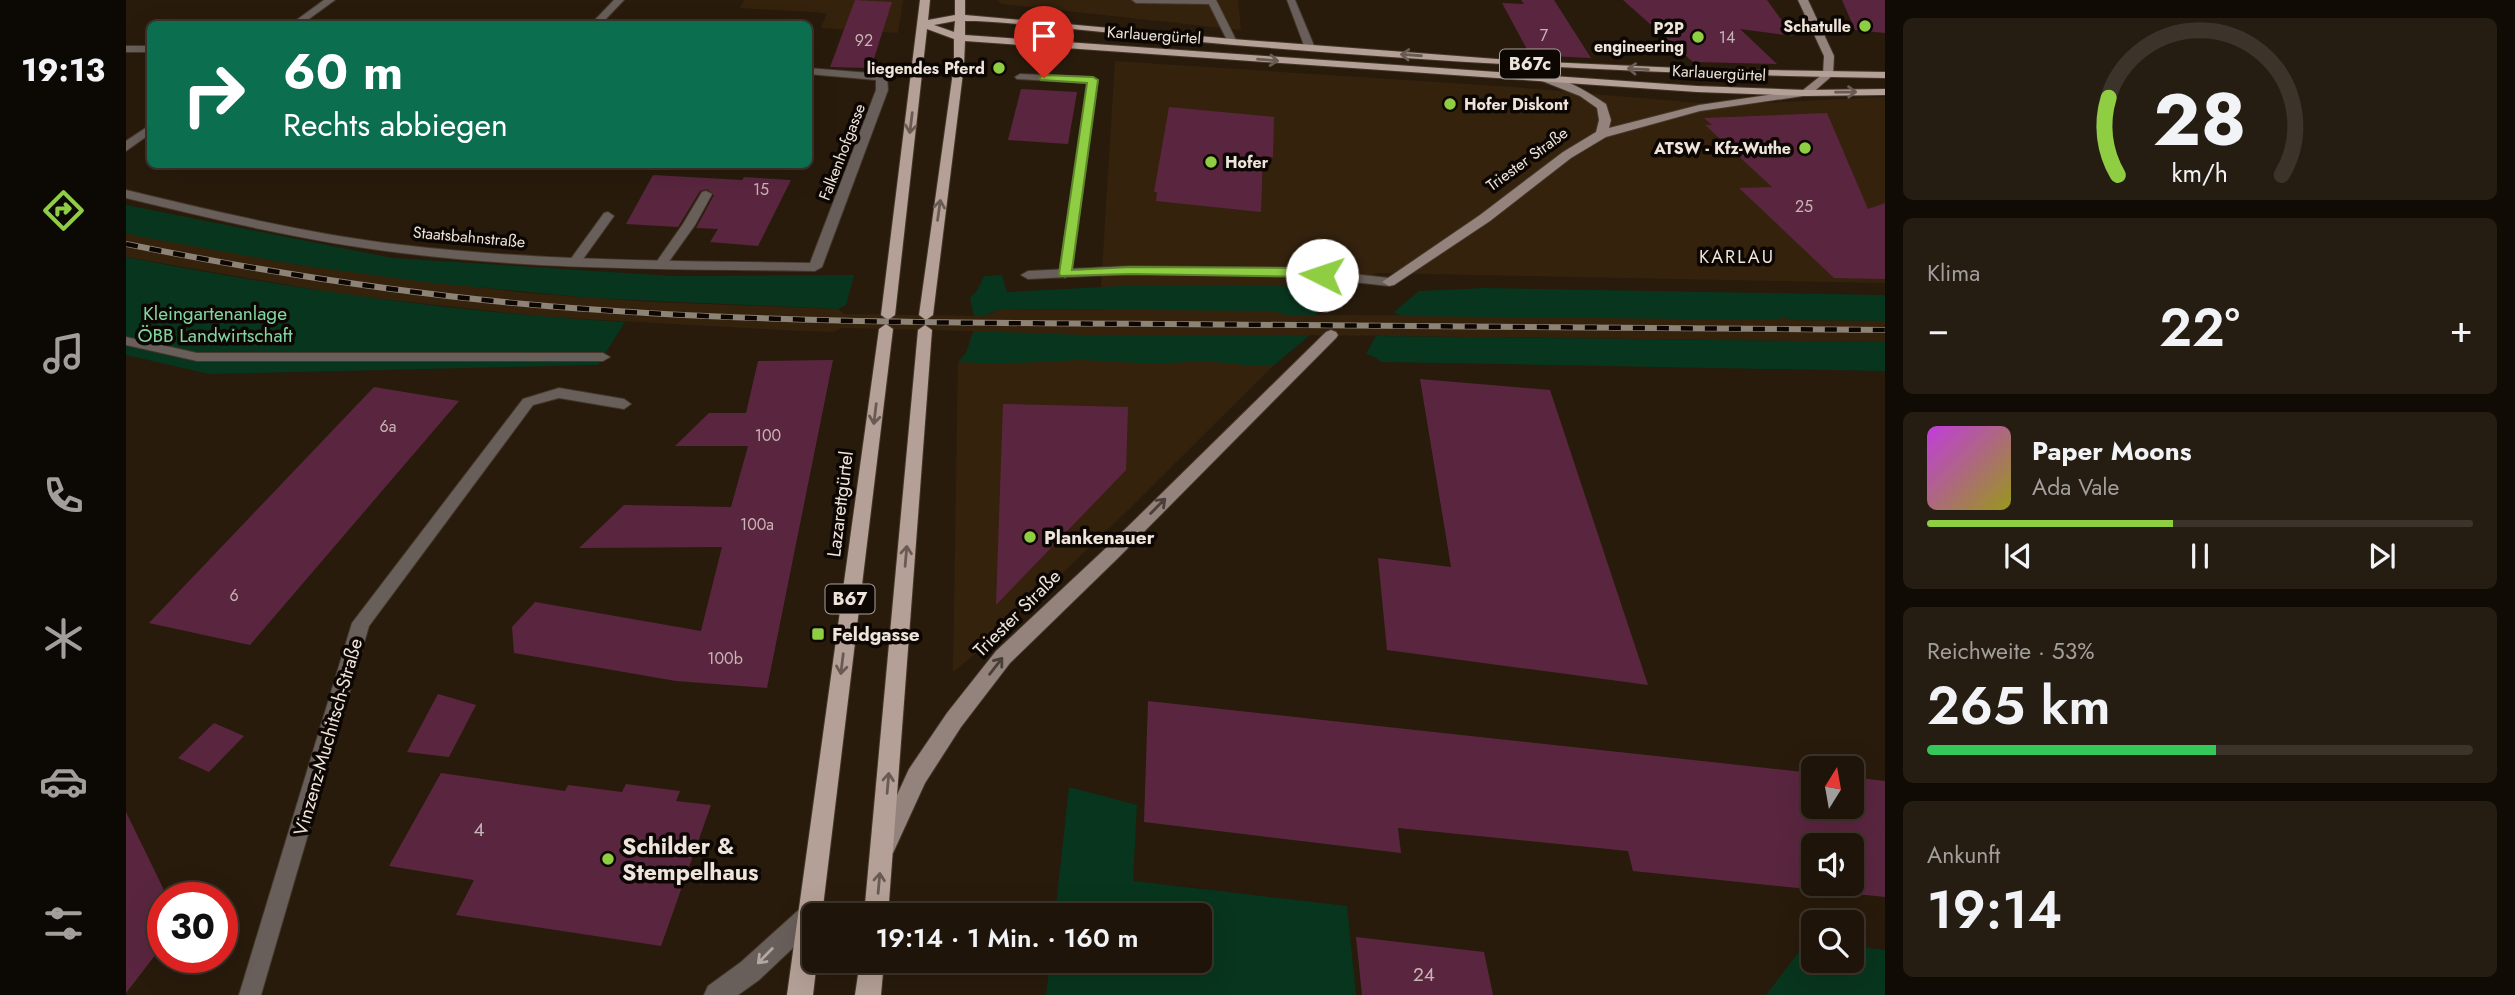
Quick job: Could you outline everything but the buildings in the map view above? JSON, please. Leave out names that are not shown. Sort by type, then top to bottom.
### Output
[{"type":"main road","name":"Lazarettgürtel","points":[[811,903],[887,322],[925,0]]},
{"type":"main road","name":"B67","points":[[882,851],[926,323],[961,38],[960,0]]},
{"type":"main road","points":[[1803,0],[1829,56],[1828,75],[1806,93]]},
{"type":"main road","name":"Karlauergürtel","points":[[924,25],[940,19],[960,17],[1131,30],[1232,42],[1523,64],[1885,75]]},
{"type":"main road","name":"Karlauergürtel","points":[[924,25],[961,38],[1546,79],[1806,93],[1885,92]]},
{"type":"main road","points":[[1546,79],[1584,94],[1602,106],[1605,120],[1602,134]]},
{"type":"main road","name":"Triester Straße","points":[[1389,282],[1485,218],[1567,155],[1602,134],[1699,107],[1806,93]]},
{"type":"main road","name":"Triester Straße","points":[[877,903],[882,851],[917,776],[954,720],[1003,657],[1112,553],[1331,335]]},
{"type":"main road","name":"B67","points":[[800,995],[803,973]]},
{"type":"main road","points":[[868,995],[871,973]]},
{"type":"street","points":[[300,21],[330,0]]},
{"type":"street","points":[[599,21],[619,0]]},
{"type":"street","points":[[126,49],[147,49]]},
{"type":"street","name":"Falkenhofgasse","points":[[812,71],[882,77],[882,90],[815,267]]},
{"type":"street","points":[[126,147],[147,131]]},
{"type":"street","name":"Staatsbahnstraße","points":[[126,194],[278,230],[402,249],[574,263],[815,267]]},
{"type":"street","points":[[1028,275],[1131,270],[1300,272],[1389,282]]},
{"type":"street","points":[[717,995],[750,971],[802,922]]},
{"type":"lane","points":[[1136,0],[1212,1],[1232,42]]},
{"type":"lane","points":[[1291,0],[1310,48]]},
{"type":"lane","points":[[1020,76],[1093,80],[1065,274]]},
{"type":"lane","points":[[660,264],[690,225],[706,194]]},
{"type":"lane","points":[[574,263],[608,216]]},
{"type":"lane","points":[[126,341],[197,357],[603,357]]},
{"type":"lane","name":"Vinzenz-Muchitsch-Straße","points":[[250,995],[361,623],[528,402],[559,393],[624,404]]},
{"type":"shaded area","points":[[744,0],[903,0],[898,33],[821,28],[827,13],[740,8]]},
{"type":"shaded area","points":[[997,0],[1238,0],[1241,30],[1002,4]]},
{"type":"shaded area","points":[[1115,61],[1513,87],[1723,105],[1885,97],[1885,283],[1377,273],[1325,302],[1316,315],[1782,317],[1793,320],[1885,321],[1885,342],[1310,335],[1274,365],[995,638],[953,672],[958,362],[966,353],[973,331],[841,328],[834,332],[546,317],[346,295],[126,257],[126,233],[299,265],[526,293],[653,302],[838,309],[844,314],[983,316],[1001,309],[1104,310],[1101,287]]},
{"type":"green space","points":[[126,205],[392,258],[673,276],[854,275],[846,305],[838,309],[591,298],[433,283],[299,265],[137,236],[126,233]]},
{"type":"green space","name":"Kleingartenanlage ÖBB Landwirtschaft","points":[[126,257],[374,298],[499,313],[625,322],[598,365],[209,374],[126,355]]},
{"type":"green space","points":[[1002,275],[1007,292],[1121,286],[1254,285],[1297,287],[1325,302],[1315,316],[1289,316],[1273,311],[1001,309],[983,316],[974,316],[970,298],[977,291],[984,276]]},
{"type":"green space","points":[[1485,288],[1885,295],[1885,321],[1793,320],[1782,317],[1776,320],[1401,316],[1394,312],[1419,291]]},
{"type":"green space","points":[[974,331],[1109,336],[1310,335],[1274,365],[1253,366],[1206,361],[1156,364],[1082,360],[997,364],[958,362],[966,353]]},
{"type":"green space","points":[[1376,336],[1885,342],[1885,371],[1380,362],[1366,354]]},
{"type":"green space","points":[[1069,787],[1137,805],[1133,881],[1347,906],[1356,995],[1046,995],[1049,973],[1212,973],[1212,903],[1056,903]]},
{"type":"green space","points":[[1864,947],[1885,950],[1885,995],[1766,995],[1801,949],[1801,973],[1864,973]]},
{"type":"railway","points":[[126,244],[283,273],[441,295],[547,306],[702,316],[934,322],[1885,330]]},
{"type":"place","name":"Schatulle","points":[[1865,26]]},
{"type":"place","name":"P2P engineering","points":[[1698,37]]},
{"type":"place","name":"liegendes Pferd","points":[[999,68]]},
{"type":"place","name":"Hofer Diskont","points":[[1450,104]]},
{"type":"place","name":"ATSW - Kfz-Wuthe","points":[[1805,148]]},
{"type":"place","name":"Hofer","points":[[1211,162]]},
{"type":"place","name":"Plankenauer","points":[[1030,537]]},
{"type":"place","name":"Feldgasse","points":[[818,634]]},
{"type":"place","name":"Schilder & Stempelhaus","points":[[608,859]]},
{"type":"district","name":"KARLAU","points":[[1737,257]]},
{"type":"route","points":[[1044,78],[1093,80],[1065,274],[1131,270],[1300,272],[1322,275]]}]
